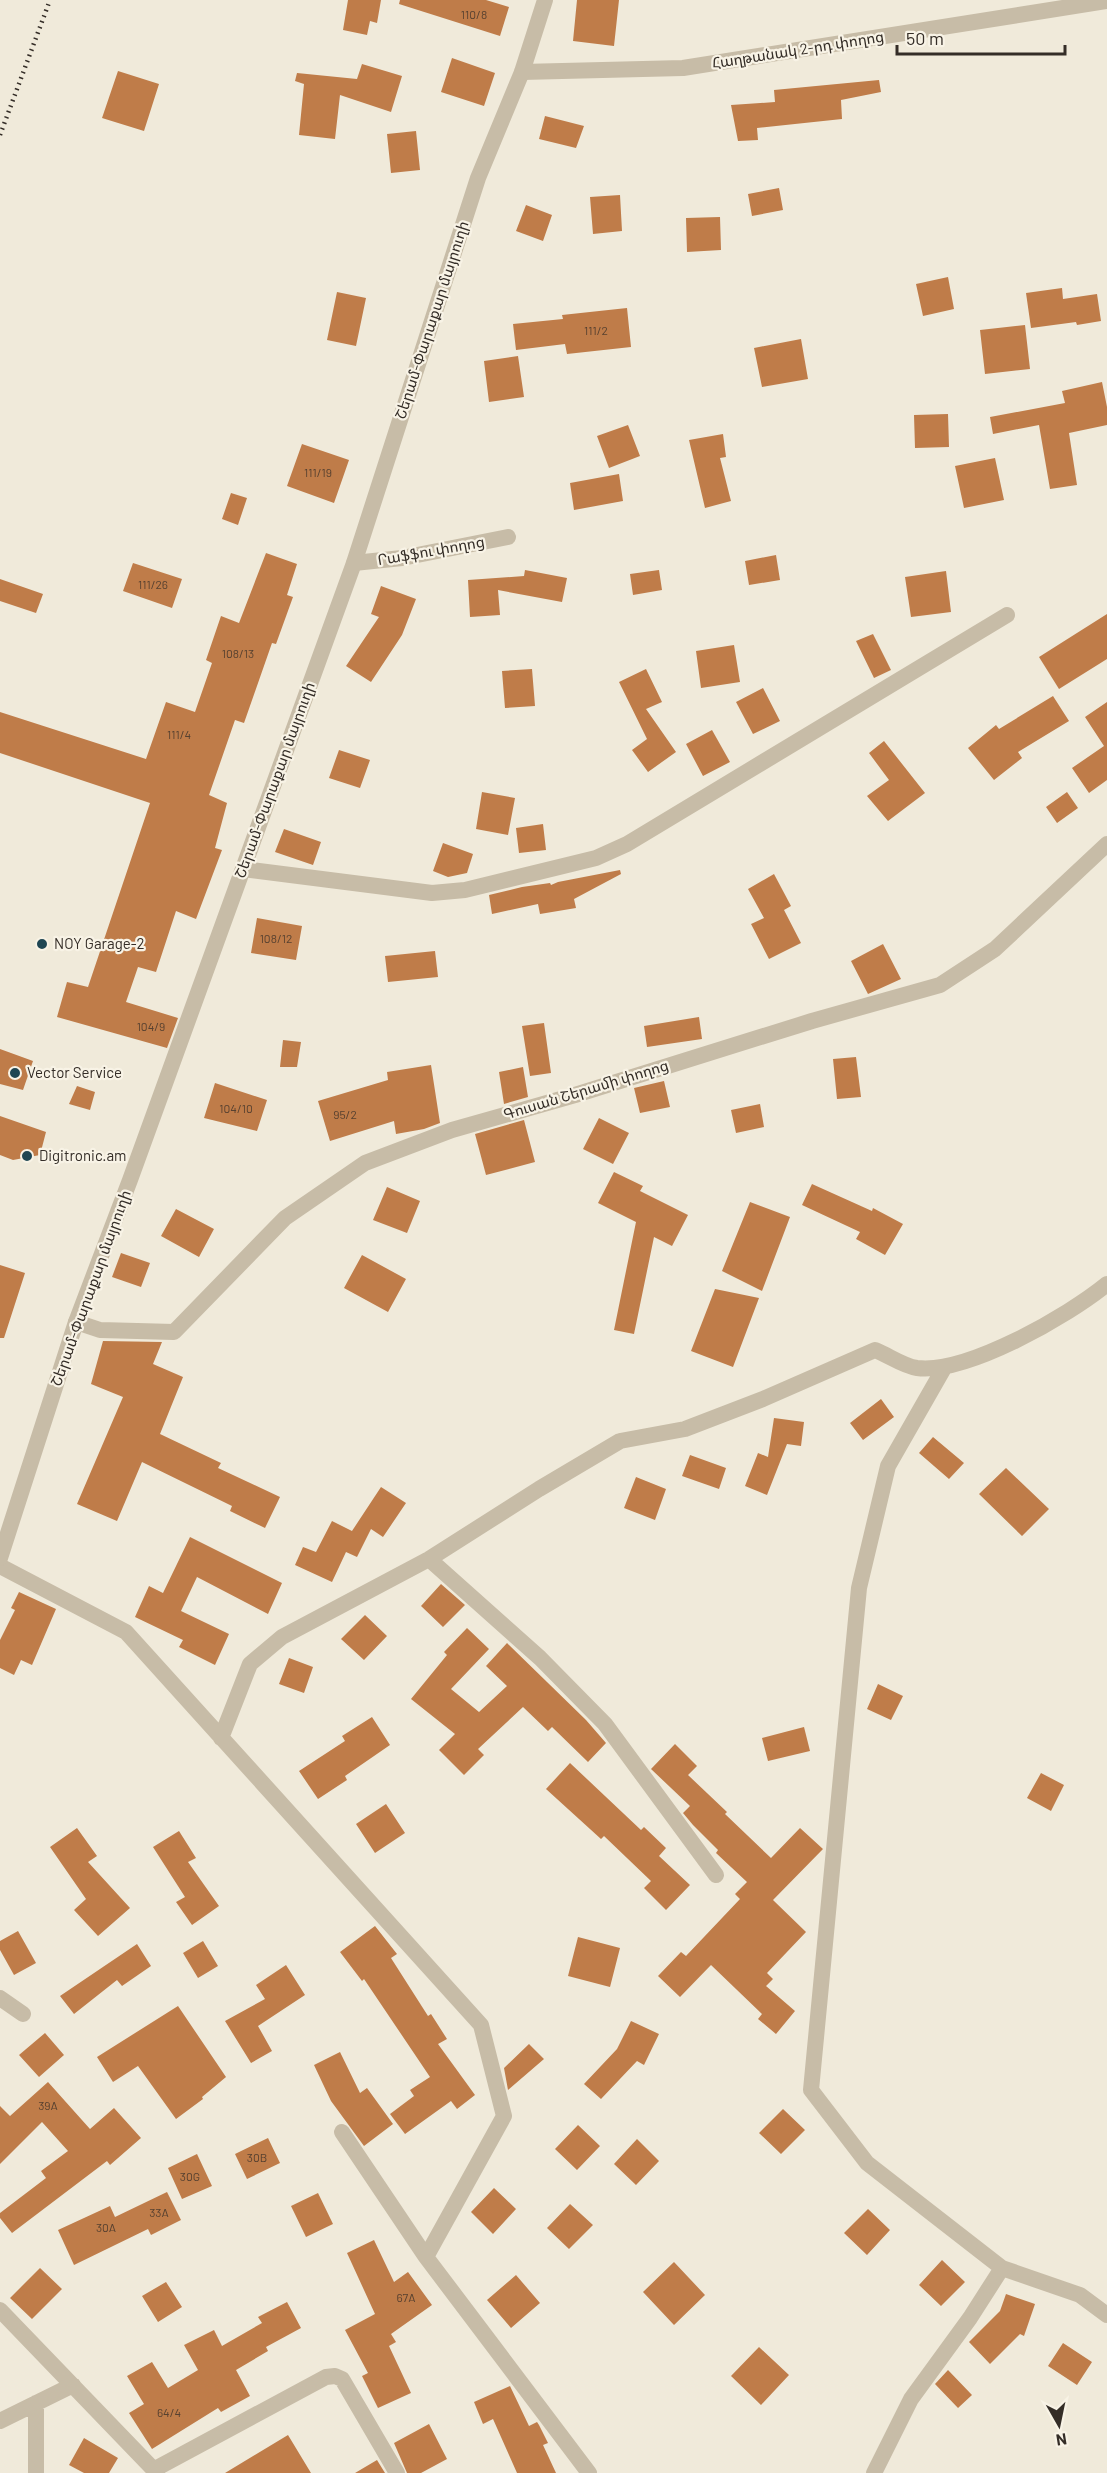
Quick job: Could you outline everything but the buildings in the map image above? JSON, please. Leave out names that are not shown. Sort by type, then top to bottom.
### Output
[{"type":"street","name":"Շերամ-Փարաքար մայրուղի","points":[[0,1558],[75,1322],[130,1180],[354,563],[478,178],[522,72],[545,0]]},
{"type":"street","name":"Հաղթանակ 2-րդ փողոց","points":[[522,72],[683,68],[1107,1]]},
{"type":"street","name":"Րաֆֆու փողոց","points":[[354,563],[402,558],[508,537]]},
{"type":"street","points":[[243,869],[432,893],[465,890],[596,858],[627,844],[1007,615]]},
{"type":"street","name":"Գուսան Շերամի փողոց","points":[[75,1322],[100,1330],[174,1332],[285,1218],[365,1163],[452,1130],[576,1095],[812,1021],[940,985],[995,949],[1107,844]]},
{"type":"street","points":[[221,1738],[250,1664],[282,1637],[429,1558],[620,1441],[685,1429],[763,1399],[874,1350],[915,1368],[944,1368],[993,1352],[1084,1303],[1107,1284]]},
{"type":"street","points":[[944,1368],[888,1466],[859,1588],[811,2090],[867,2163],[1002,2268],[1080,2295],[1107,2315]]},
{"type":"street","points":[[429,1558],[540,1658],[605,1724],[716,1875]]},
{"type":"street","points":[[0,1566],[126,1632],[481,2025],[504,2116],[426,2257]]},
{"type":"street","points":[[0,1998],[23,2014]]},
{"type":"street","points":[[342,2132],[426,2257],[589,2473]]},
{"type":"street","points":[[874,2473],[911,2399],[970,2318],[1002,2268]]},
{"type":"street","points":[[0,2310],[156,2471],[326,2377],[335,2376],[342,2379],[397,2473]]},
{"type":"street","points":[[0,2421],[73,2385]]},
{"type":"street","points":[[36,2403],[36,2473]]},
{"type":"railway","points":[[0,135],[50,0]]},
{"type":"place","name":"NOY Garage-2","points":[[42,944]]},
{"type":"place","name":"Vector Service","points":[[15,1073]]},
{"type":"place","name":"Digitronic.am","points":[[27,1156]]}]
